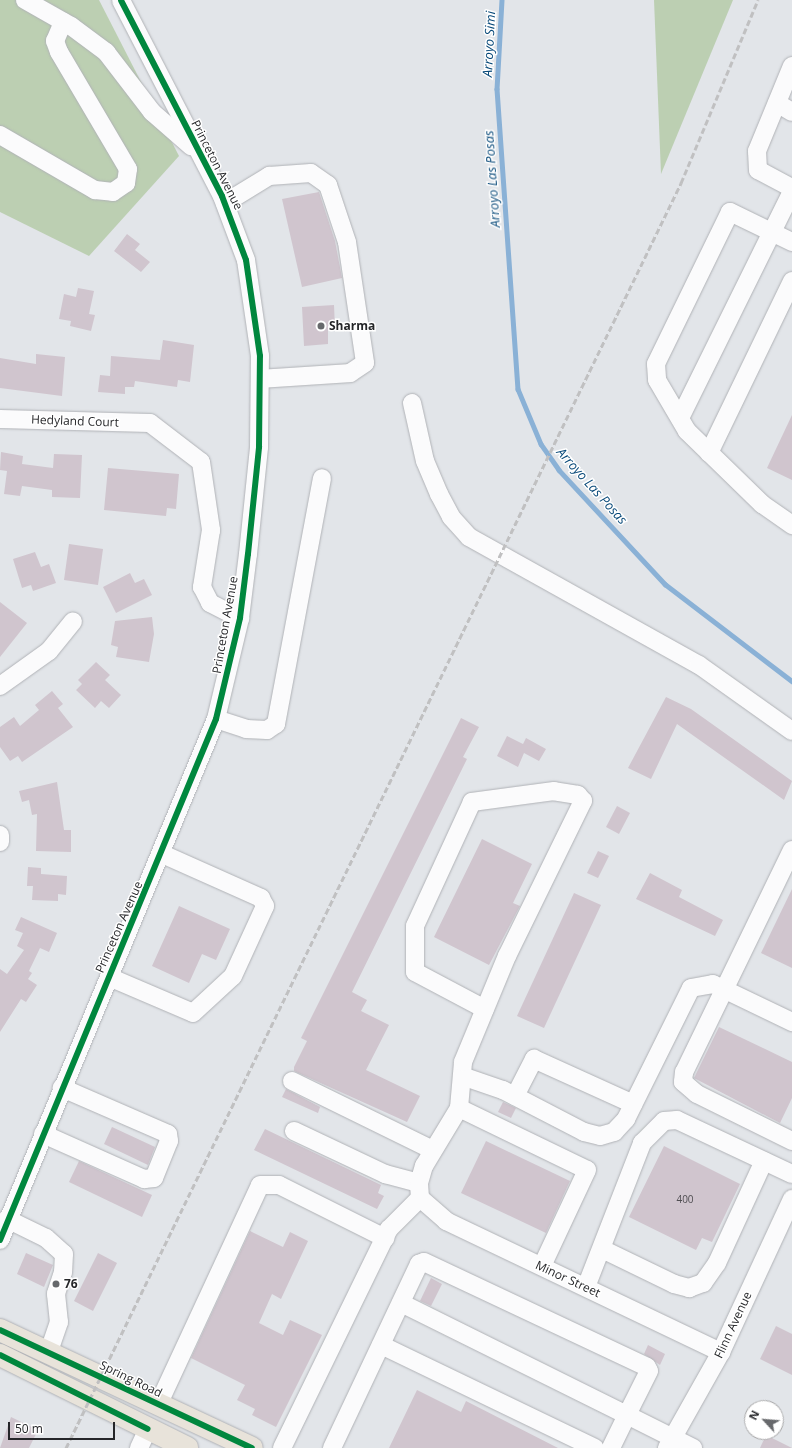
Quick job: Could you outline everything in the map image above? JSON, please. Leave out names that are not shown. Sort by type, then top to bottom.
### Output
[{"type":"main road","name":"Spring Road","points":[[0,1330],[252,1448]]},
{"type":"main road","points":[[0,1355],[144,1439],[187,1448]]},
{"type":"main road","points":[[0,1359],[24,1368]]},
{"type":"street","points":[[25,0],[63,22],[106,52],[152,112],[198,152]]},
{"type":"street","name":"Princeton Avenue","points":[[0,1240],[62,1088],[162,854],[216,719],[240,618],[259,447],[260,379],[255,305],[246,260],[225,203],[121,0]]},
{"type":"street","points":[[0,135],[95,190],[113,192],[126,183],[128,169],[59,52],[56,37],[63,22]]},
{"type":"street","points":[[680,418],[792,190],[758,170],[757,151],[784,108],[792,66]]},
{"type":"street","points":[[225,203],[269,176],[311,173],[328,185],[347,242],[365,363],[350,373],[260,379]]},
{"type":"street","points":[[792,242],[730,212],[656,364],[657,380],[680,418],[709,453],[762,504],[792,524]]},
{"type":"street","points":[[709,453],[792,281]]},
{"type":"street","points":[[412,403],[425,461],[439,494],[451,517],[469,537],[699,665],[792,731]]},
{"type":"street","name":"Hedyland Court","points":[[0,419],[150,423],[201,462],[211,530],[202,588],[210,603],[240,618]]},
{"type":"street","points":[[216,719],[253,729],[267,730],[276,724],[322,478]]},
{"type":"street","points":[[0,686],[50,651],[73,621]]},
{"type":"street","points":[[282,1448],[385,1238],[420,1191],[433,1150],[459,1108],[463,1069],[485,1009],[583,801],[578,795],[554,791],[472,802],[414,926],[415,972],[485,1009]]},
{"type":"street","points":[[0,835],[0,842]]},
{"type":"street","points":[[792,850],[723,989],[684,1072],[683,1082],[697,1094],[792,1141]]},
{"type":"street","points":[[109,977],[193,1013],[233,976],[266,906],[261,898],[162,854]]},
{"type":"street","points":[[463,1069],[584,1132],[600,1136],[614,1132],[634,1104],[691,988],[704,983],[723,989],[792,1022]]},
{"type":"street","points":[[515,1096],[531,1064],[540,1060],[634,1104]]},
{"type":"street","points":[[292,1080],[433,1150]]},
{"type":"street","points":[[43,1134],[144,1179],[154,1178],[169,1141],[168,1134],[62,1088]]},
{"type":"street","points":[[459,1108],[587,1170],[542,1266]]},
{"type":"street","points":[[586,1287],[602,1249],[614,1209],[642,1143],[664,1121],[677,1120],[792,1174]]},
{"type":"street","points":[[294,1131],[420,1191]]},
{"type":"street","points":[[602,1249],[674,1284],[689,1288],[703,1283],[717,1263],[764,1162]]},
{"type":"street","points":[[158,1405],[260,1185],[280,1185],[385,1238]]},
{"type":"street","name":"Minor Street","points":[[420,1191],[446,1221],[721,1352]]},
{"type":"street","name":"Flinn Avenue","points":[[671,1443],[721,1352],[792,1199]]},
{"type":"street","points":[[7,1220],[46,1238],[64,1254],[63,1272],[56,1294],[59,1322],[49,1352]]},
{"type":"street","points":[[332,1448],[401,1303],[424,1262],[646,1367],[649,1371],[611,1448]]},
{"type":"street","points":[[401,1303],[627,1415],[671,1443],[693,1448]]},
{"type":"street","points":[[381,1345],[595,1448]]},
{"type":"green space","points":[[0,0],[99,0],[179,156],[89,256],[0,212]]},
{"type":"green space","points":[[654,0],[733,0],[661,174]]},
{"type":"building","points":[[319,192],[335,241],[342,278],[302,287],[282,199]]},
{"type":"building","points":[[127,234],[140,244],[135,250],[150,262],[141,272],[114,251]]},
{"type":"building","points":[[78,288],[94,291],[89,314],[95,315],[91,331],[70,326],[71,321],[59,319],[64,294],[76,297]]},
{"type":"building","points":[[334,305],[335,328],[328,328],[328,344],[304,346],[302,307]]},
{"type":"building","points":[[163,340],[194,345],[190,382],[178,380],[177,387],[135,381],[134,387],[125,387],[125,394],[98,392],[100,375],[110,376],[111,356],[160,360]]},
{"type":"building","points":[[36,354],[65,357],[62,396],[0,388],[0,358],[36,364]]},
{"type":"building","points":[[792,415],[792,480],[767,468]]},
{"type":"building","points":[[1,452],[23,456],[22,464],[53,468],[54,454],[82,455],[80,498],[52,497],[52,490],[22,486],[20,496],[4,494],[7,471],[0,470]]},
{"type":"building","points":[[108,468],[179,474],[176,509],[167,508],[166,516],[104,510]]},
{"type":"building","points":[[69,544],[103,549],[98,585],[64,580]]},
{"type":"building","points":[[35,552],[41,567],[49,564],[56,583],[33,591],[31,585],[22,588],[13,559]]},
{"type":"building","points":[[130,573],[135,583],[144,579],[152,595],[116,613],[103,587]]},
{"type":"building","points":[[0,602],[27,623],[0,657]]},
{"type":"building","points":[[152,617],[154,634],[149,662],[116,657],[118,647],[111,645],[115,621]]},
{"type":"building","points":[[96,662],[110,675],[105,680],[121,695],[109,708],[101,701],[95,708],[76,690],[82,684],[78,680]]},
{"type":"building","points":[[52,691],[63,704],[58,708],[73,727],[22,762],[18,756],[10,761],[0,747],[0,727],[14,717],[20,726],[39,710],[35,705]]},
{"type":"building","points":[[666,697],[691,709],[792,781],[784,800],[677,724],[651,779],[628,768]]},
{"type":"building","points":[[461,718],[479,727],[463,757],[467,759],[352,992],[367,1000],[361,1011],[389,1025],[366,1070],[420,1096],[407,1122],[294,1071],[294,1067],[307,1041],[301,1038]]},
{"type":"building","points":[[507,736],[523,744],[526,738],[546,749],[539,761],[524,753],[518,767],[497,756]]},
{"type":"building","points":[[57,782],[64,830],[71,830],[71,852],[36,851],[37,814],[32,815],[29,800],[22,802],[19,791]]},
{"type":"building","points":[[617,806],[630,813],[619,834],[606,827]]},
{"type":"building","points":[[482,839],[532,864],[513,903],[520,906],[489,965],[434,937]]},
{"type":"building","points":[[598,851],[609,856],[598,878],[587,873]]},
{"type":"building","points":[[28,867],[41,868],[41,874],[67,876],[66,895],[58,894],[58,901],[32,900],[33,886],[27,886]]},
{"type":"building","points":[[650,873],[682,890],[679,897],[723,920],[715,936],[636,899]]},
{"type":"building","points":[[792,889],[792,968],[761,953]]},
{"type":"building","points":[[574,893],[601,905],[544,1028],[517,1016]]},
{"type":"building","points":[[179,906],[230,929],[216,960],[202,954],[189,983],[152,966]]},
{"type":"building","points":[[21,917],[57,933],[49,952],[40,948],[29,971],[32,973],[28,979],[37,985],[26,1002],[21,999],[0,1032],[0,969],[7,974],[24,950],[17,946],[23,933],[15,930]]},
{"type":"building","points":[[719,1027],[792,1062],[792,1098],[780,1123],[694,1078]]},
{"type":"building","points":[[286,1089],[320,1107],[318,1113],[282,1097]]},
{"type":"building","points":[[503,1102],[516,1108],[511,1118],[498,1112]]},
{"type":"building","points":[[112,1127],[155,1147],[148,1165],[104,1144]]},
{"type":"building","points":[[265,1129],[381,1185],[378,1193],[384,1196],[377,1209],[254,1150]]},
{"type":"building","points":[[486,1141],[570,1181],[546,1233],[461,1193]]},
{"type":"building","points":[[664,1146],[740,1184],[712,1242],[702,1238],[696,1250],[629,1217]]},
{"type":"building","points":[[79,1161],[152,1195],[142,1217],[69,1182]]},
{"type":"building","points":[[250,1231],[283,1247],[290,1232],[308,1241],[281,1299],[272,1294],[259,1323],[283,1335],[290,1320],[322,1335],[276,1427],[252,1415],[255,1409],[237,1400],[245,1385],[191,1358]]},
{"type":"building","points":[[26,1253],[53,1265],[44,1287],[17,1274]]},
{"type":"building","points":[[98,1253],[117,1263],[93,1311],[74,1301]]},
{"type":"building","points":[[431,1278],[442,1284],[431,1306],[420,1301]]},
{"type":"building","points":[[776,1326],[792,1334],[792,1375],[760,1359]]},
{"type":"building","points":[[648,1345],[665,1354],[660,1365],[644,1354]]},
{"type":"building","points":[[417,1390],[461,1412],[466,1401],[558,1448],[389,1448]]},
{"type":"building","points":[[11,1417],[38,1430],[29,1448],[0,1448]]},
{"type":"building","points":[[764,1440],[776,1440],[792,1448],[760,1448]]},
{"type":"waterway","name":"Arroyo Las Posas","points":[[502,0],[497,89],[518,389],[541,444],[559,470],[665,584],[792,681]]},
{"type":"railway","points":[[66,1448],[681,183],[758,0]]},
{"type":"cycle path","points":[[0,1240],[216,719],[240,618],[259,447],[260,356],[246,260],[222,196],[121,0]]},
{"type":"cycle path","points":[[0,1330],[252,1448]]},
{"type":"cycle path","points":[[0,1355],[148,1429]]},
{"type":"place","name":"Sharma","points":[[321,326]]},
{"type":"place","name":"76","points":[[56,1284]]},
{"type":"water label","name":"Arroyo Simi","points":[[489,44]]}]
